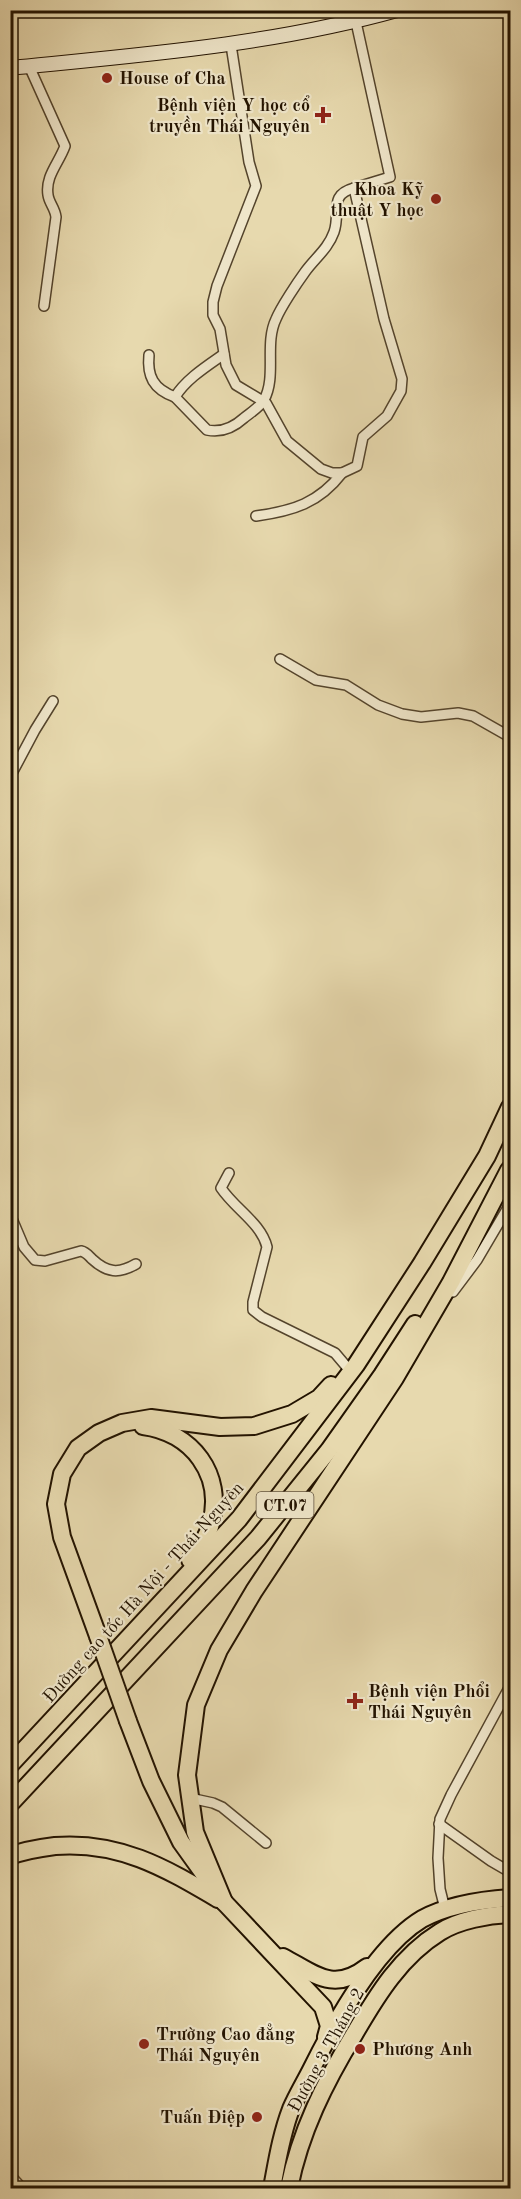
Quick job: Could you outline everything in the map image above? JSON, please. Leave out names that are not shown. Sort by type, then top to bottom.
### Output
[{"type":"highway","name":"Đường cao tốc Hà Nội - Thái Nguyên","points":[[10,1764],[239,1519],[356,1365],[487,1156],[510,1107]]},
{"type":"highway","points":[[224,1902],[195,1832],[190,1798],[187,1775],[196,1705],[219,1650],[254,1590],[395,1378],[510,1169]]},
{"type":"highway","name":"CT.07","points":[[10,1804],[258,1538],[329,1450],[388,1365],[510,1169]]},
{"type":"highway","points":[[323,2046],[329,2026],[323,2007],[224,1902],[181,1842],[151,1781],[128,1721],[66,1548],[56,1504],[62,1474],[78,1448],[99,1433],[122,1423],[151,1418],[220,1427],[254,1426],[292,1414],[319,1398],[346,1366],[391,1299],[422,1263]]},
{"type":"highway","points":[[10,1764],[74,1686],[184,1567],[201,1546],[211,1524],[213,1492],[210,1476],[200,1456],[186,1442],[169,1432],[122,1423]]},
{"type":"highway","points":[[10,1856],[34,1848],[69,1845],[109,1849],[132,1854],[155,1863],[224,1902]]},
{"type":"highway","name":"Đường 3 Tháng 2","points":[[272,2188],[282,2136],[291,2110],[346,2006],[386,1951],[417,1923],[445,1909],[510,1899]]},
{"type":"highway","points":[[445,1909],[453,1925],[510,1914]]},
{"type":"highway","name":"Đường 3 Tháng 2","points":[[289,2188],[293,2164],[304,2130],[340,2058],[366,2013],[390,1978],[418,1948],[453,1925]]},
{"type":"highway","points":[[272,1951],[316,1974],[335,1981],[345,1980],[366,1969],[386,1951]]},
{"type":"highway","points":[[316,1974],[330,1986],[346,2006],[350,2024],[340,2058]]},
{"type":"highway","points":[[306,1990],[330,2004],[346,2006],[359,2000],[390,1978]]},
{"type":"main road","points":[[10,68],[231,45],[356,22],[397,10]]},
{"type":"street","points":[[149,355],[148,369],[154,383],[168,395],[174,397],[207,430],[214,432],[238,424],[263,401],[269,379],[270,353],[276,319],[305,272],[327,247],[337,221],[339,196],[344,190],[390,177],[356,22]]},
{"type":"street","points":[[231,45],[249,162],[256,186],[213,302],[213,315],[220,329],[224,354],[236,386],[263,401],[269,407],[287,441],[327,472],[342,473]]},
{"type":"street","points":[[29,66],[65,146],[46,183],[49,201],[56,212],[56,217],[44,306]]},
{"type":"street","points":[[256,516],[296,508],[315,499],[330,489],[342,473],[357,466],[363,438],[387,416],[402,386],[354,188]]},
{"type":"street","points":[[174,397],[191,379],[224,354]]},
{"type":"street","points":[[280,659],[316,680],[346,686],[378,705],[402,714],[421,717],[458,713],[473,716],[510,737]]},
{"type":"street","points":[[10,777],[34,730],[53,701]]},
{"type":"street","points":[[229,1173],[221,1188],[230,1202],[262,1233],[267,1247],[253,1310],[262,1317],[335,1353],[346,1366]]},
{"type":"street","points":[[424,1328],[477,1260],[510,1204]]},
{"type":"street","points":[[10,1214],[24,1247],[35,1260],[45,1261],[85,1251],[101,1266],[116,1272],[126,1270],[136,1264]]},
{"type":"street","points":[[445,1909],[439,1877],[437,1844],[439,1824],[451,1795],[510,1686]]},
{"type":"street","points":[[190,1798],[222,1807],[266,1843]]},
{"type":"street","points":[[439,1824],[510,1872]]},
{"type":"street","points":[[10,2175],[22,2188]]},
{"type":"place","name":"House of Cha","points":[[107,78]]},
{"type":"place","name":"Bệnh viện Y học cổ truyền Thái Nguyên","points":[[323,115]]},
{"type":"place","name":"Khoa Kỹ thuật Y học","points":[[436,199]]},
{"type":"place","name":"Bệnh viện Phổi Thái Nguyên","points":[[355,1701]]},
{"type":"place","name":"Trường Cao đẳng Thái Nguyên","points":[[144,2044]]},
{"type":"place","name":"Phương Anh","points":[[360,2049]]},
{"type":"place","name":"Tuấn Điệp","points":[[257,2117]]}]
